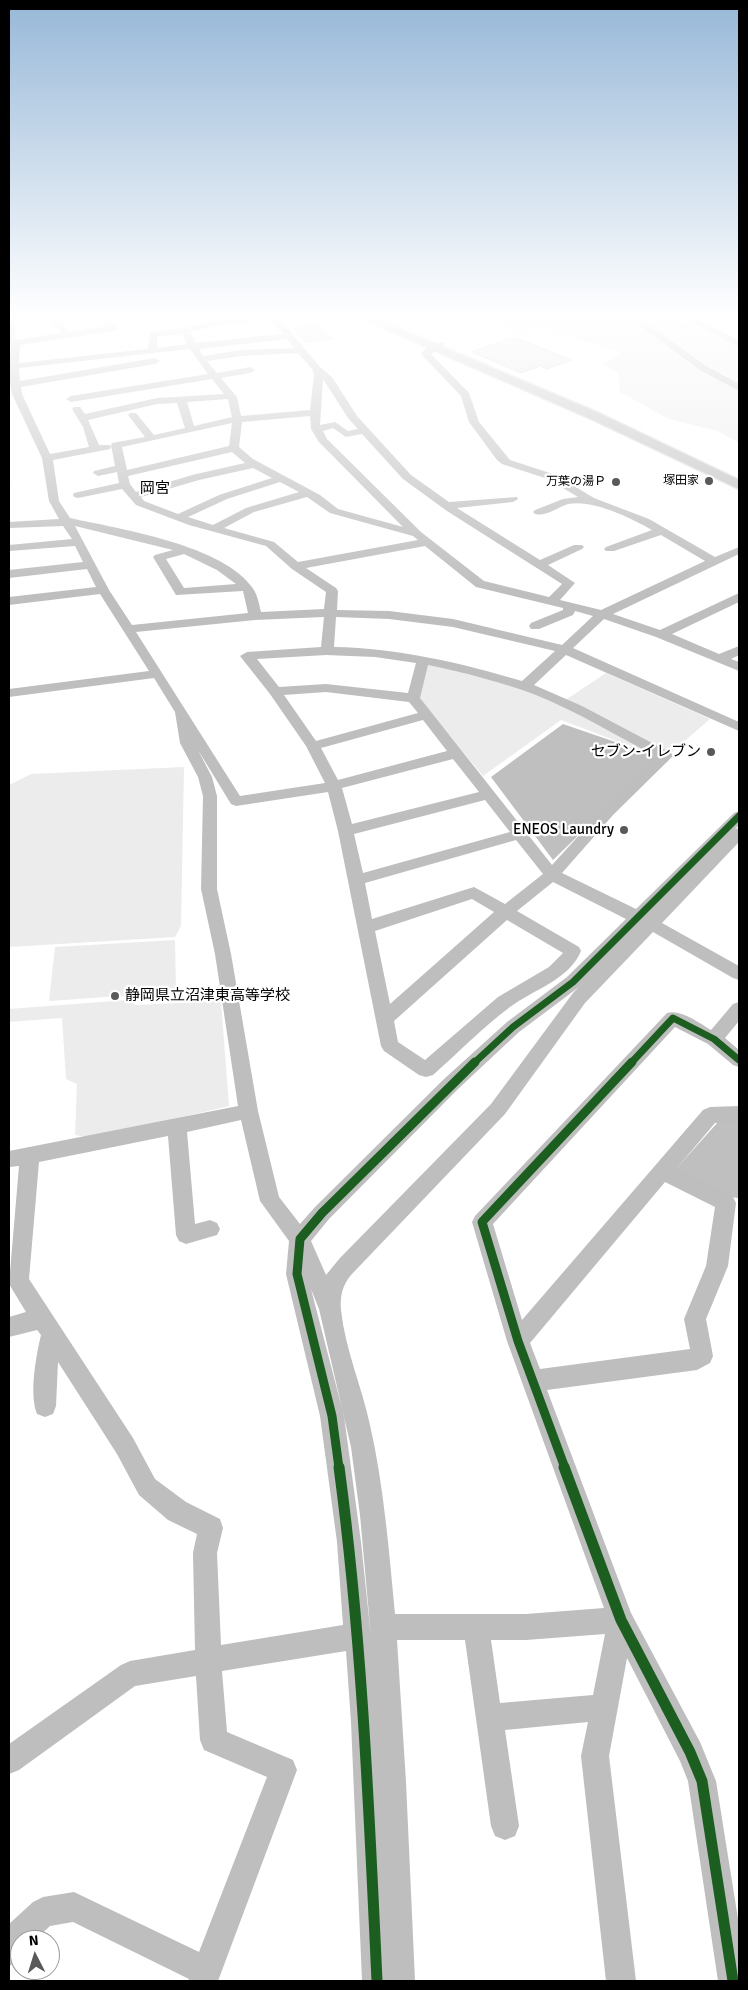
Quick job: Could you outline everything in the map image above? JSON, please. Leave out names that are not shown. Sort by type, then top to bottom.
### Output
[{"type":"main road","points":[[579,409],[739,485]]},
{"type":"main road","points":[[593,409],[739,478]]},
{"type":"street","points":[[23,409],[47,458],[54,501],[127,628],[182,712],[236,801],[334,786],[457,753]]},
{"type":"street","points":[[77,409],[88,427],[95,449]]},
{"type":"street","points":[[82,418],[122,409]]},
{"type":"street","points":[[185,409],[190,429]]},
{"type":"street","points":[[234,409],[237,419],[234,448]]},
{"type":"street","points":[[315,409],[316,429],[323,440],[417,534],[480,584],[553,600],[602,614],[661,634],[739,667]]},
{"type":"street","points":[[347,409],[352,418],[407,477],[447,506],[569,583],[553,600]]},
{"type":"street","points":[[470,409],[474,422],[500,458],[513,466],[552,477],[590,500],[645,521],[713,561]]},
{"type":"street","points":[[47,458],[237,419],[315,413]]},
{"type":"street","points":[[133,415],[151,438]]},
{"type":"street","points":[[316,429],[335,425],[346,434],[365,431]]},
{"type":"street","points":[[116,444],[124,466],[125,485],[140,503],[178,518],[270,544],[296,566],[332,590],[327,651]]},
{"type":"street","points":[[98,473],[124,466],[234,448],[255,464],[316,497],[334,511],[417,534]]},
{"type":"street","points":[[133,496],[196,477],[255,464]]},
{"type":"street","points":[[178,518],[223,497],[282,478]]},
{"type":"street","points":[[78,496],[125,485]]},
{"type":"street","points":[[214,529],[250,510],[308,493]]},
{"type":"street","points":[[447,506],[513,499]]},
{"type":"street","points":[[539,512],[567,501],[590,500]]},
{"type":"street","points":[[9,525],[65,521],[172,545],[231,574],[246,587],[252,597],[255,616]]},
{"type":"street","points":[[610,549],[661,531]]},
{"type":"street","points":[[9,548],[79,542]]},
{"type":"street","points":[[296,566],[336,553],[360,554],[428,542]]},
{"type":"street","points":[[353,543],[360,554]]},
{"type":"street","points":[[540,564],[578,547]]},
{"type":"street","points":[[185,550],[159,556],[180,592],[246,587]]},
{"type":"street","points":[[525,686],[602,614],[739,550]]},
{"type":"street","points":[[9,574],[91,565]]},
{"type":"street","points":[[9,601],[104,590]]},
{"type":"street","points":[[661,634],[739,597]]},
{"type":"street","points":[[535,626],[569,612],[570,605]]},
{"type":"street","points":[[127,628],[255,616],[330,613],[389,615],[453,623],[563,650],[739,726]]},
{"type":"street","points":[[719,659],[739,650]]},
{"type":"street","points":[[367,927],[474,893],[505,912],[573,950],[571,956],[555,971],[504,1002],[426,1070],[390,1046],[386,1018],[357,880],[334,786],[313,746],[275,691],[246,656],[327,651],[389,656],[459,668],[525,686],[581,712],[666,756],[608,812],[552,874],[505,912],[386,1018]]},
{"type":"street","points":[[413,698],[423,661]]},
{"type":"street","points":[[9,694],[157,674]]},
{"type":"street","points":[[275,691],[326,688],[413,698],[552,874],[644,921],[739,974]]},
{"type":"street","points":[[182,712],[188,743],[205,777],[210,796],[209,889],[224,954],[248,1111],[270,1201],[300,1239],[330,1308],[354,1403],[364,1454],[375,1532],[384,1627],[400,1981]]},
{"type":"street","points":[[313,746],[427,715]]},
{"type":"street","points":[[346,831],[489,794]]},
{"type":"street","points":[[330,1308],[332,1286],[340,1274],[498,1109],[579,998],[644,921],[739,816]]},
{"type":"street","points":[[377,1981],[365,1722],[349,1542],[332,1416],[298,1274],[300,1239],[322,1213],[451,1084],[513,1027],[574,982],[644,921],[739,833]]},
{"type":"street","points":[[357,880],[520,834]]},
{"type":"street","points":[[714,1039],[739,1009]]},
{"type":"street","points":[[732,1981],[702,1781],[690,1752],[621,1620],[518,1341],[482,1222],[673,1018],[714,1039],[739,1060]]},
{"type":"street","points":[[9,1951],[14,1940],[43,1912],[74,1906],[204,1976],[283,1770],[214,1740],[208,1660],[205,1553],[211,1528],[177,1511],[147,1487],[125,1446],[18,1281],[16,1238],[19,1158],[177,1128],[248,1111]]},
{"type":"street","points":[[518,1341],[710,1115],[739,1114]]},
{"type":"street","points":[[177,1128],[186,1236],[210,1229]]},
{"type":"street","points":[[533,1382],[642,1365],[697,1359],[702,1356],[696,1319],[717,1266],[726,1203],[663,1171]]},
{"type":"street","points":[[9,1327],[29,1323],[46,1324]]},
{"type":"street","points":[[44,1406],[47,1357],[46,1324]]},
{"type":"street","points":[[384,1627],[526,1627],[621,1620]]},
{"type":"street","points":[[621,1620],[595,1756],[621,1981]]},
{"type":"street","points":[[476,1628],[505,1826]]},
{"type":"street","points":[[9,1760],[130,1674],[332,1639],[358,1637]]},
{"type":"street","points":[[490,1718],[605,1707]]},
{"type":"shaded area","points":[[651,409],[739,409],[739,443],[718,431],[669,419]]},
{"type":"shaded area","points":[[425,664],[525,688],[561,703],[606,673],[710,719],[664,759],[561,720],[483,776],[417,696]]},
{"type":"shaded area","points":[[563,724],[659,757],[553,860],[491,777]]},
{"type":"shaded area","points":[[184,767],[181,926],[175,937],[9,947],[9,785],[31,774]]},
{"type":"shaded area","points":[[175,940],[176,992],[49,1001],[55,947]]},
{"type":"shaded area","points":[[128,1000],[136,1005],[221,1001],[229,1106],[93,1138],[75,1135],[77,1084],[66,1079],[62,1018],[9,1022],[9,1009]]},
{"type":"shaded area","points":[[739,1121],[739,1198],[729,1197],[675,1170],[718,1122]]},
{"type":"cycle path","points":[[377,1981],[365,1722],[349,1542],[332,1416],[297,1274],[300,1239],[322,1213],[451,1084],[513,1027],[573,982],[739,816]]},
{"type":"cycle path","points":[[733,1981],[702,1781],[690,1752],[621,1620],[518,1341],[482,1222],[673,1018],[714,1039],[739,1060]]},
{"type":"place","name":"塚田家","points":[[709,481]]},
{"type":"place","name":"万葉の湯Ｐ","points":[[616,482]]},
{"type":"place","name":"セブン-イレブン","points":[[711,752]]},
{"type":"place","name":"ENEOS Laundry","points":[[624,830]]},
{"type":"place","name":"静岡県立沼津東高等学校","points":[[115,996]]},
{"type":"district","name":"岡宮","points":[[155,489]]}]
